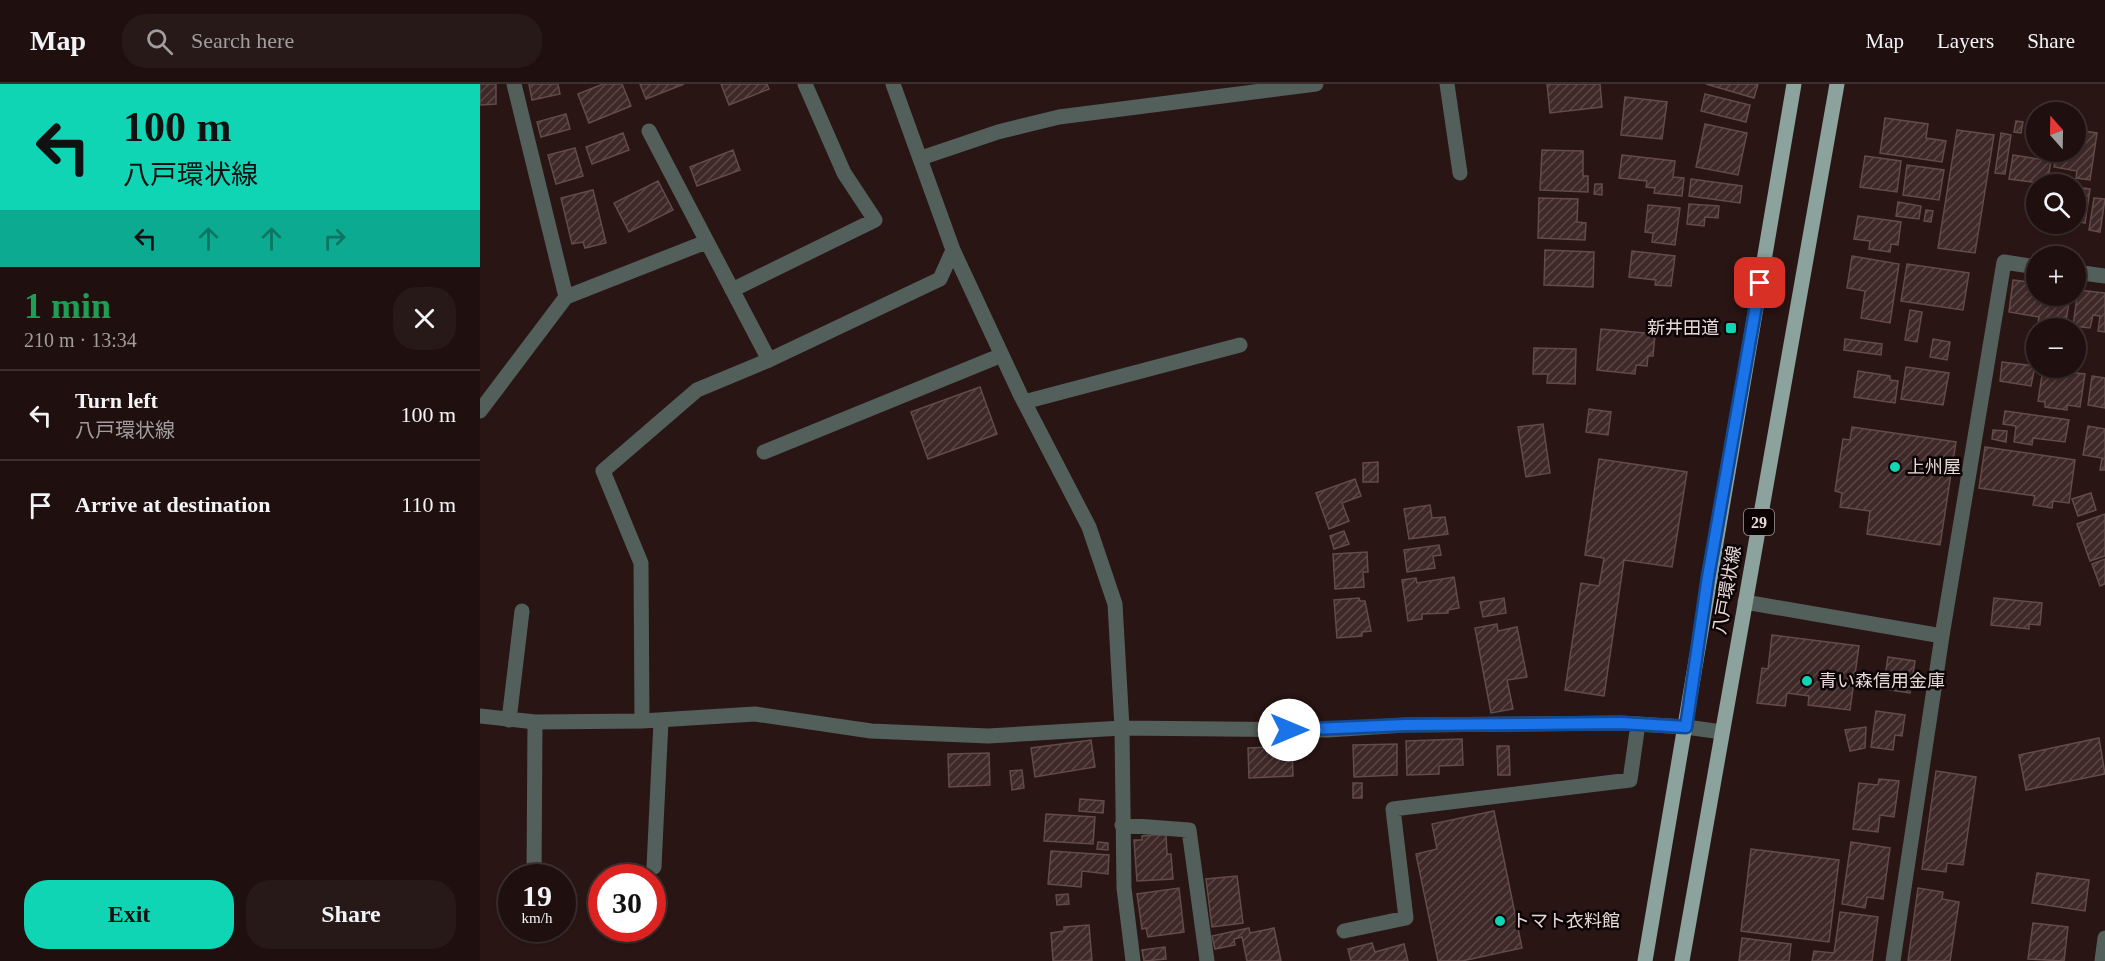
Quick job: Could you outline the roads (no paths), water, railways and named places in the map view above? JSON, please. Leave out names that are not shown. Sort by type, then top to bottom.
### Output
[{"type":"main road","name":"八戸環状線","points":[[1645,961],[1686,727],[1708,577],[1794,84]]},
{"type":"main road","name":"八戸環状線","points":[[1682,961],[1837,84]]},
{"type":"street","points":[[514,84],[566,297]]},
{"type":"street","points":[[732,290],[875,220],[844,174],[805,84]]},
{"type":"street","points":[[893,84],[953,250],[1024,402],[1089,527],[1115,604],[1122,728],[1124,888],[1133,961]]},
{"type":"street","points":[[921,158],[998,132],[1059,117],[1316,84]]},
{"type":"street","points":[[1447,84],[1460,173]]},
{"type":"street","points":[[649,131],[769,360]]},
{"type":"street","points":[[480,411],[566,297],[706,242]]},
{"type":"street","points":[[642,721],[641,563],[603,471],[697,390],[769,360],[940,279],[953,250]]},
{"type":"street","points":[[1893,961],[1942,636],[2004,262],[2026,265]]},
{"type":"street","points":[[2086,273],[2105,276]]},
{"type":"street","points":[[1024,402],[1240,345]]},
{"type":"street","points":[[764,452],[1002,355]]},
{"type":"street","points":[[1745,602],[1942,636]]},
{"type":"street","points":[[508,720],[522,611]]},
{"type":"street","points":[[480,716],[535,722],[661,721],[754,714],[871,730],[988,736],[1122,728],[1250,730],[1405,725],[1638,724],[1722,732]]},
{"type":"street","points":[[654,864],[661,721]]},
{"type":"street","points":[[534,864],[535,722]]},
{"type":"street","points":[[1344,931],[1406,918],[1393,809],[1630,780],[1638,724]]},
{"type":"street","points":[[1122,825],[1189,831],[1207,961]]},
{"type":"street","points":[[2102,961],[2105,938]]},
{"type":"place","name":"新井田道","points":[[1731,328]]},
{"type":"place","name":"上州屋","points":[[1895,467]]},
{"type":"place","name":"青い森信用金庫","points":[[1807,681]]},
{"type":"place","name":"トマト衣料館","points":[[1500,921]]}]
